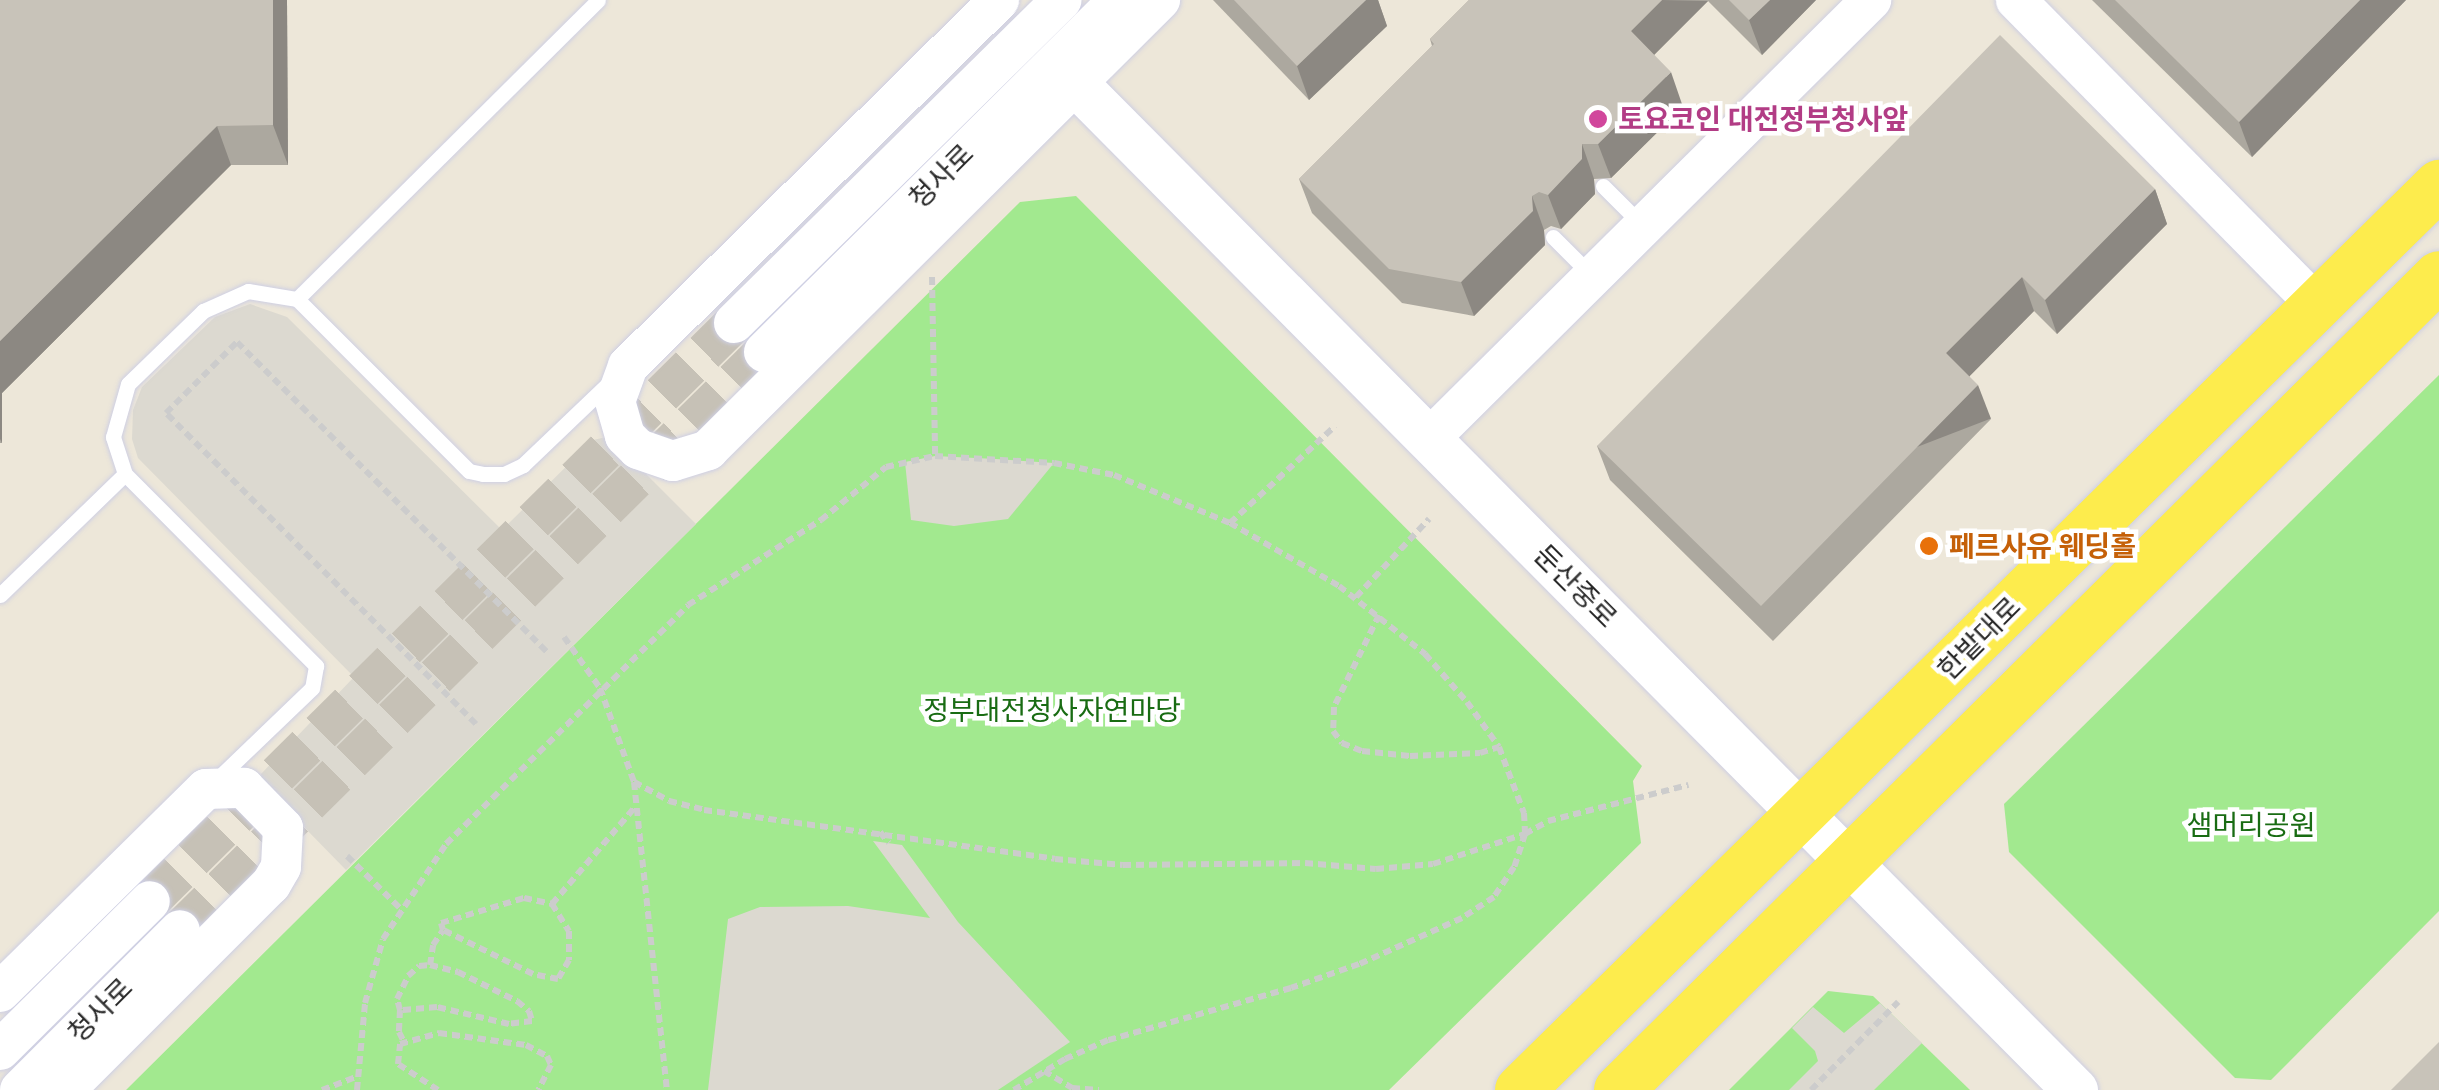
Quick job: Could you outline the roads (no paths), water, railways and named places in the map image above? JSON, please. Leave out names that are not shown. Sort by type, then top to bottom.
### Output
[{"type":"main road","name":"둔산중로","points":[[1076,84],[2076,1090]]},
{"type":"main road","name":"한밭대로","points":[[1520,1090],[2439,186]]},
{"type":"main road","points":[[1619,1090],[2439,276]]},
{"type":"street","points":[[999,0],[628,366],[615,401],[625,436],[638,449],[673,462],[708,450],[1160,0]]},
{"type":"street","name":"청사로","points":[[734,323],[1061,0]]},
{"type":"street","name":"청사로","points":[[764,352],[1118,0]]},
{"type":"street","points":[[1430,438],[1871,0]]},
{"type":"street","points":[[2016,0],[2317,306]]},
{"type":"street","points":[[0,992],[206,789],[244,788],[283,828],[281,867],[270,884],[66,1090]]},
{"type":"street","name":"청사로","points":[[0,1050],[150,902]]},
{"type":"street","name":"청사로","points":[[20,1090],[180,930]]},
{"type":"lane","points":[[297,299],[598,0]]},
{"type":"lane","points":[[1603,186],[1643,226]]},
{"type":"lane","points":[[1553,237],[1592,276]]},
{"type":"lane","points":[[191,801],[238,763],[312,688],[316,666],[125,474],[113,437],[128,384],[202,311],[248,290],[297,299],[470,470],[504,474],[523,465],[628,366]]},
{"type":"lane","points":[[0,596],[125,474]]},
{"type":"tunnel","points":[[150,901],[734,323]]},
{"type":"tunnel","points":[[180,930],[764,352]]},
{"type":"place","name":"토요코인 대전정부청사앞","points":[[1598,119]]},
{"type":"place","name":"페르사유 웨딩홀","points":[[1929,546]]},
{"type":"park label","name":"정부대전청사자연마당","points":[[1052,710]]},
{"type":"park label","name":"샘머리공원","points":[[2251,825]]}]
